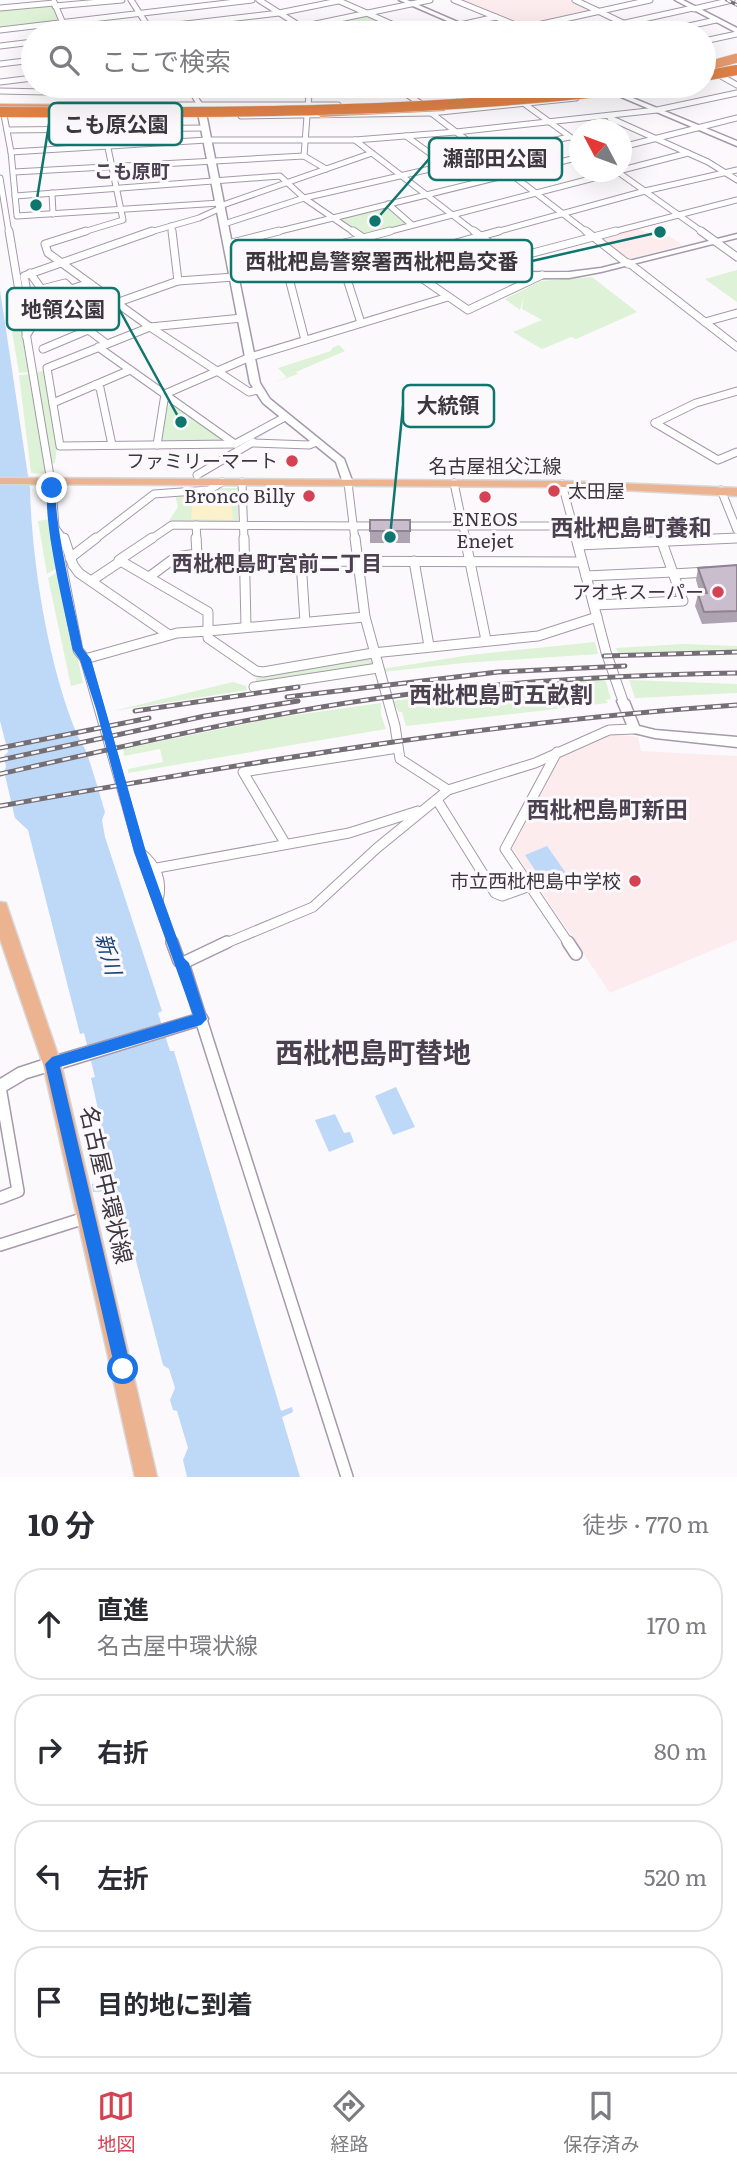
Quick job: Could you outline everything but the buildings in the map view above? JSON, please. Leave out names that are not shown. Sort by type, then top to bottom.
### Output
[{"type":"highway","points":[[716,68],[737,64]]},
{"type":"highway","points":[[1,109],[202,110],[420,105],[492,98]]},
{"type":"highway","points":[[1,109],[384,108],[525,98]]},
{"type":"highway","points":[[1,109],[283,113],[425,110],[555,98]]},
{"type":"highway","points":[[1,109],[17,113],[162,113],[202,110],[242,113],[389,113],[503,105],[556,98]]},
{"type":"main road","name":"名古屋祖父江線","points":[[0,481],[562,484],[737,492]]},
{"type":"main road","name":"名古屋中環状線","points":[[0,908],[7,936],[58,1062],[146,1477]]},
{"type":"street","points":[[0,8],[122,0]]},
{"type":"street","points":[[131,0],[145,21]]},
{"type":"street","points":[[71,21],[253,0]]},
{"type":"street","points":[[259,0],[292,21]]},
{"type":"street","points":[[223,21],[279,13],[337,0],[385,21]]},
{"type":"street","points":[[392,0],[406,3],[448,21]]},
{"type":"street","points":[[329,21],[430,0]]},
{"type":"street","points":[[454,0],[506,21]]},
{"type":"street","points":[[575,0],[621,21]]},
{"type":"street","points":[[555,21],[650,0]]},
{"type":"street","points":[[678,0],[737,32]]},
{"type":"street","points":[[634,21],[735,0]]},
{"type":"street","points":[[724,1],[737,8]]},
{"type":"street","points":[[54,3],[62,21]]},
{"type":"street","points":[[476,21],[496,17]]},
{"type":"street","points":[[711,21],[716,20]]},
{"type":"street","points":[[0,30],[21,27]]},
{"type":"street","points":[[716,38],[737,32]]},
{"type":"street","points":[[0,46],[21,43]]},
{"type":"street","points":[[0,64],[21,61]]},
{"type":"street","points":[[716,68],[737,64]]},
{"type":"street","points":[[716,74],[737,64]]},
{"type":"street","points":[[716,74],[737,85]]},
{"type":"street","points":[[0,82],[21,79]]},
{"type":"street","points":[[21,91],[0,91],[14,172],[17,216],[220,206]]},
{"type":"street","points":[[716,97],[737,93]]},
{"type":"street","points":[[95,98],[97,102]]},
{"type":"street","points":[[195,98],[202,110],[258,390],[266,401],[344,466],[365,617],[395,726],[400,759],[448,790]]},
{"type":"street","points":[[308,105],[309,98]]},
{"type":"street","points":[[412,98],[419,103]]},
{"type":"street","points":[[17,113],[176,116],[202,110],[419,103],[469,98]]},
{"type":"street","points":[[202,110],[223,116],[431,113],[577,98]]},
{"type":"street","points":[[628,98],[737,144]]},
{"type":"street","points":[[11,152],[207,140],[355,140],[551,124],[657,110],[713,98]]},
{"type":"street","points":[[526,105],[569,137]]},
{"type":"street","points":[[162,113],[176,116]]},
{"type":"street","points":[[223,116],[242,113]]},
{"type":"street","points":[[431,113],[737,347]]},
{"type":"street","points":[[304,156],[307,116]]},
{"type":"street","points":[[609,117],[688,153],[737,180]]},
{"type":"street","points":[[632,144],[737,118]]},
{"type":"street","points":[[102,119],[123,220],[45,244],[48,253],[150,327],[249,392],[258,390]]},
{"type":"street","points":[[7,130],[205,128]]},
{"type":"street","points":[[406,136],[446,165]]},
{"type":"street","points":[[224,224],[304,198],[569,137]]},
{"type":"street","points":[[355,140],[510,260],[511,275]]},
{"type":"street","points":[[22,310],[26,286],[24,276],[29,273],[199,218],[220,206],[372,153]]},
{"type":"street","points":[[632,168],[688,153]]},
{"type":"street","points":[[14,172],[304,156],[326,169]]},
{"type":"street","points":[[228,244],[569,160]]},
{"type":"street","points":[[395,260],[645,191],[737,170]]},
{"type":"street","points":[[15,196],[280,176],[304,198],[468,310],[473,310],[542,275]]},
{"type":"street","points":[[0,178],[50,482],[55,528],[78,650],[85,659],[140,852],[179,961],[183,963],[194,1021],[347,1477]]},
{"type":"street","points":[[632,181],[737,257]]},
{"type":"street","points":[[305,340],[284,259],[577,182]]},
{"type":"street","points":[[52,193],[53,214]]},
{"type":"street","points":[[510,260],[737,200]]},
{"type":"street","points":[[388,204],[412,225]]},
{"type":"street","points":[[171,226],[178,281]]},
{"type":"street","points":[[116,303],[178,281],[234,277],[587,273],[737,236]]},
{"type":"street","points":[[12,251],[48,298],[107,344]]},
{"type":"street","points":[[346,276],[361,323]]},
{"type":"street","points":[[42,289],[65,283],[71,289]]},
{"type":"street","points":[[48,298],[89,283]]},
{"type":"street","points":[[26,336],[36,320],[106,295]]},
{"type":"street","points":[[165,394],[250,357],[448,297]]},
{"type":"street","points":[[705,322],[737,313]]},
{"type":"street","points":[[242,318],[150,327],[47,368],[60,446],[235,444],[287,419]]},
{"type":"street","points":[[43,349],[88,330]]},
{"type":"street","points":[[99,347],[235,444]]},
{"type":"street","points":[[53,403],[130,370]]},
{"type":"street","points":[[95,385],[100,388],[112,445]]},
{"type":"street","points":[[737,391],[695,404],[655,422],[718,460],[737,453]]},
{"type":"street","points":[[157,445],[165,394]]},
{"type":"street","points":[[197,475],[253,443],[287,419]]},
{"type":"street","points":[[253,443],[316,442]]},
{"type":"street","points":[[70,558],[154,494],[209,490],[222,482]]},
{"type":"street","points":[[242,482],[246,627]]},
{"type":"street","points":[[454,483],[486,640]]},
{"type":"street","points":[[562,484],[597,617],[622,701],[634,729]]},
{"type":"street","points":[[720,490],[737,530]]},
{"type":"street","points":[[149,577],[176,557],[197,554],[196,525]]},
{"type":"street","points":[[91,581],[168,527],[573,526]]},
{"type":"street","points":[[55,528],[63,536],[70,558],[79,573],[169,635]]},
{"type":"street","points":[[578,545],[737,538]]},
{"type":"street","points":[[594,605],[683,601],[662,542]]},
{"type":"street","points":[[121,561],[208,612],[208,638],[256,671],[263,672],[373,653],[538,636],[597,617]]},
{"type":"street","points":[[244,561],[582,562]]},
{"type":"street","points":[[301,561],[305,622]]},
{"type":"street","points":[[414,561],[429,646]]},
{"type":"street","points":[[586,576],[712,572]]},
{"type":"street","points":[[85,659],[169,635],[365,617]]},
{"type":"street","points":[[254,687],[378,668]]},
{"type":"street","points":[[183,963],[313,907],[377,848],[448,790],[535,763],[609,730],[634,729],[655,734],[737,741]]},
{"type":"street","points":[[285,844],[243,772],[398,748]]},
{"type":"street","points":[[557,752],[505,849],[576,954]]},
{"type":"street","points":[[437,800],[495,893],[502,896],[530,886]]},
{"type":"street","points":[[157,868],[349,834],[425,808]]},
{"type":"street","points":[[140,852],[157,868],[160,879],[158,903]]},
{"type":"street","points":[[0,1198],[18,1191],[0,1087],[23,1073],[194,1021]]},
{"type":"street","points":[[0,1245],[89,1217]]},
{"type":"shaded area","points":[[459,0],[571,0],[594,10],[550,21],[511,21]]},
{"type":"shaded area","points":[[639,228],[655,239],[670,236],[682,245],[629,259],[601,239]]},
{"type":"shaded area","name":"市立西枇杷島中学校","points":[[614,734],[638,737],[641,751],[737,756],[737,940],[610,993],[512,848],[562,754]]},
{"type":"green space","points":[[52,5],[59,21],[21,21],[21,26],[0,29],[0,9]]},
{"type":"green space","points":[[365,15],[380,21],[338,21]]},
{"type":"green space","points":[[386,207],[408,225],[365,235],[341,219]]},
{"type":"green space","points":[[737,270],[737,302],[705,279]]},
{"type":"green space","points":[[592,277],[637,312],[576,339],[571,337],[542,349],[513,332],[542,320],[522,309],[524,296],[520,310],[505,299],[541,281]]},
{"type":"green space","points":[[19,307],[30,372],[19,373],[8,308]]},
{"type":"green space","points":[[339,345],[345,351],[296,372],[298,374],[273,383],[287,377],[278,368],[331,351]]},
{"type":"green space","points":[[44,371],[57,448],[55,463],[50,464],[35,372]]},
{"type":"green space","points":[[30,374],[44,474],[31,473],[19,375]]},
{"type":"green space","points":[[172,404],[223,439],[220,442],[161,441],[168,405]]},
{"type":"green space","points":[[238,488],[238,521],[235,524],[167,524],[178,507],[175,494]]},
{"type":"green space","points":[[50,519],[59,567],[47,574],[38,521]]},
{"type":"green space","points":[[59,571],[83,683],[71,686],[48,578]]},
{"type":"green space","points":[[595,642],[598,654],[463,663],[383,672],[382,669],[470,655]]},
{"type":"green space","points":[[685,644],[737,646],[737,649],[618,653],[616,648]]},
{"type":"green space","points":[[368,656],[372,658],[373,666],[255,685],[257,675]]},
{"type":"green space","points":[[605,679],[611,699],[606,700],[608,703],[406,726],[402,712],[399,712],[392,701]]},
{"type":"green space","points":[[629,680],[737,684],[737,693],[635,698]]},
{"type":"green space","points":[[233,682],[246,686],[247,690],[113,711]]},
{"type":"green space","points":[[381,703],[381,715],[386,729],[128,773],[128,769],[163,762],[160,749],[124,756],[123,749],[274,718]]},
{"type":"sand","points":[[231,497],[233,520],[191,519],[192,506],[181,499]]},
{"type":"water","name":"新川","points":[[0,290],[30,489],[38,581],[57,675],[96,782],[105,812],[102,820],[105,837],[162,1011],[158,1013],[170,1051],[174,1051],[281,1411],[292,1407],[293,1412],[282,1417],[300,1477],[187,1477],[183,1460],[188,1448],[177,1411],[173,1410],[170,1400],[175,1388],[169,1369],[163,1365],[118,1191],[93,1192],[92,1184],[114,1181],[91,1078],[95,1077],[84,1033],[80,1034],[28,830],[15,818],[4,771],[4,756],[8,752],[0,721]]},
{"type":"water","points":[[547,846],[568,876],[545,885],[525,855]]},
{"type":"water","points":[[396,1087],[415,1127],[393,1135],[375,1096]]},
{"type":"water","points":[[335,1114],[344,1133],[350,1132],[354,1142],[329,1152],[315,1120]]},
{"type":"waterway","points":[[252,440],[279,424]]},
{"type":"waterway","points":[[99,540],[109,532]]},
{"type":"waterway","points":[[74,560],[102,538]]},
{"type":"railway","points":[[727,0],[737,5]]},
{"type":"railway","points":[[604,656],[737,652]]},
{"type":"railway","points":[[287,697],[498,672],[625,666]]},
{"type":"railway","points":[[0,774],[233,723],[373,699],[555,680],[737,673]]},
{"type":"railway","points":[[135,711],[298,687]]},
{"type":"railway","points":[[0,760],[205,716],[298,701]]},
{"type":"railway","points":[[0,806],[184,774],[459,733],[644,712],[737,705]]},
{"type":"railway","points":[[0,748],[149,718]]},
{"type":"place","name":"こも原公園","points":[[36,205]]},
{"type":"place","name":"瀬部田公園","points":[[375,221]]},
{"type":"place","name":"西枇杷島警察署西枇杷島交番","points":[[660,232]]},
{"type":"place","name":"地領公園","points":[[181,422]]},
{"type":"place","name":"ファミリーマート","points":[[292,461]]},
{"type":"place","name":"太田屋","points":[[554,491]]},
{"type":"place","name":"Bronco Billy","points":[[309,496]]},
{"type":"place","name":"ENEOS Enejet","points":[[485,497]]},
{"type":"place","name":"大統領","points":[[390,537]]},
{"type":"place","name":"アオキスーパー","points":[[718,592]]},
{"type":"place","name":"市立西枇杷島中学校","points":[[635,881]]},
{"type":"district","name":"こも原町","points":[[132,171]]},
{"type":"district","name":"西枇杷島町養和","points":[[631,528]]},
{"type":"district","name":"西枇杷島町宮前二丁目","points":[[277,564]]},
{"type":"district","name":"西枇杷島町五畝割","points":[[501,695]]},
{"type":"district","name":"西枇杷島町新田","points":[[607,810]]},
{"type":"district","name":"西枇杷島町替地","points":[[373,1053]]},
{"type":"route","points":[[52,488],[50,495],[55,528],[78,650],[85,659],[102,709],[112,755],[140,852],[179,961],[183,963],[201,1019],[52,1064],[123,1369]]}]
